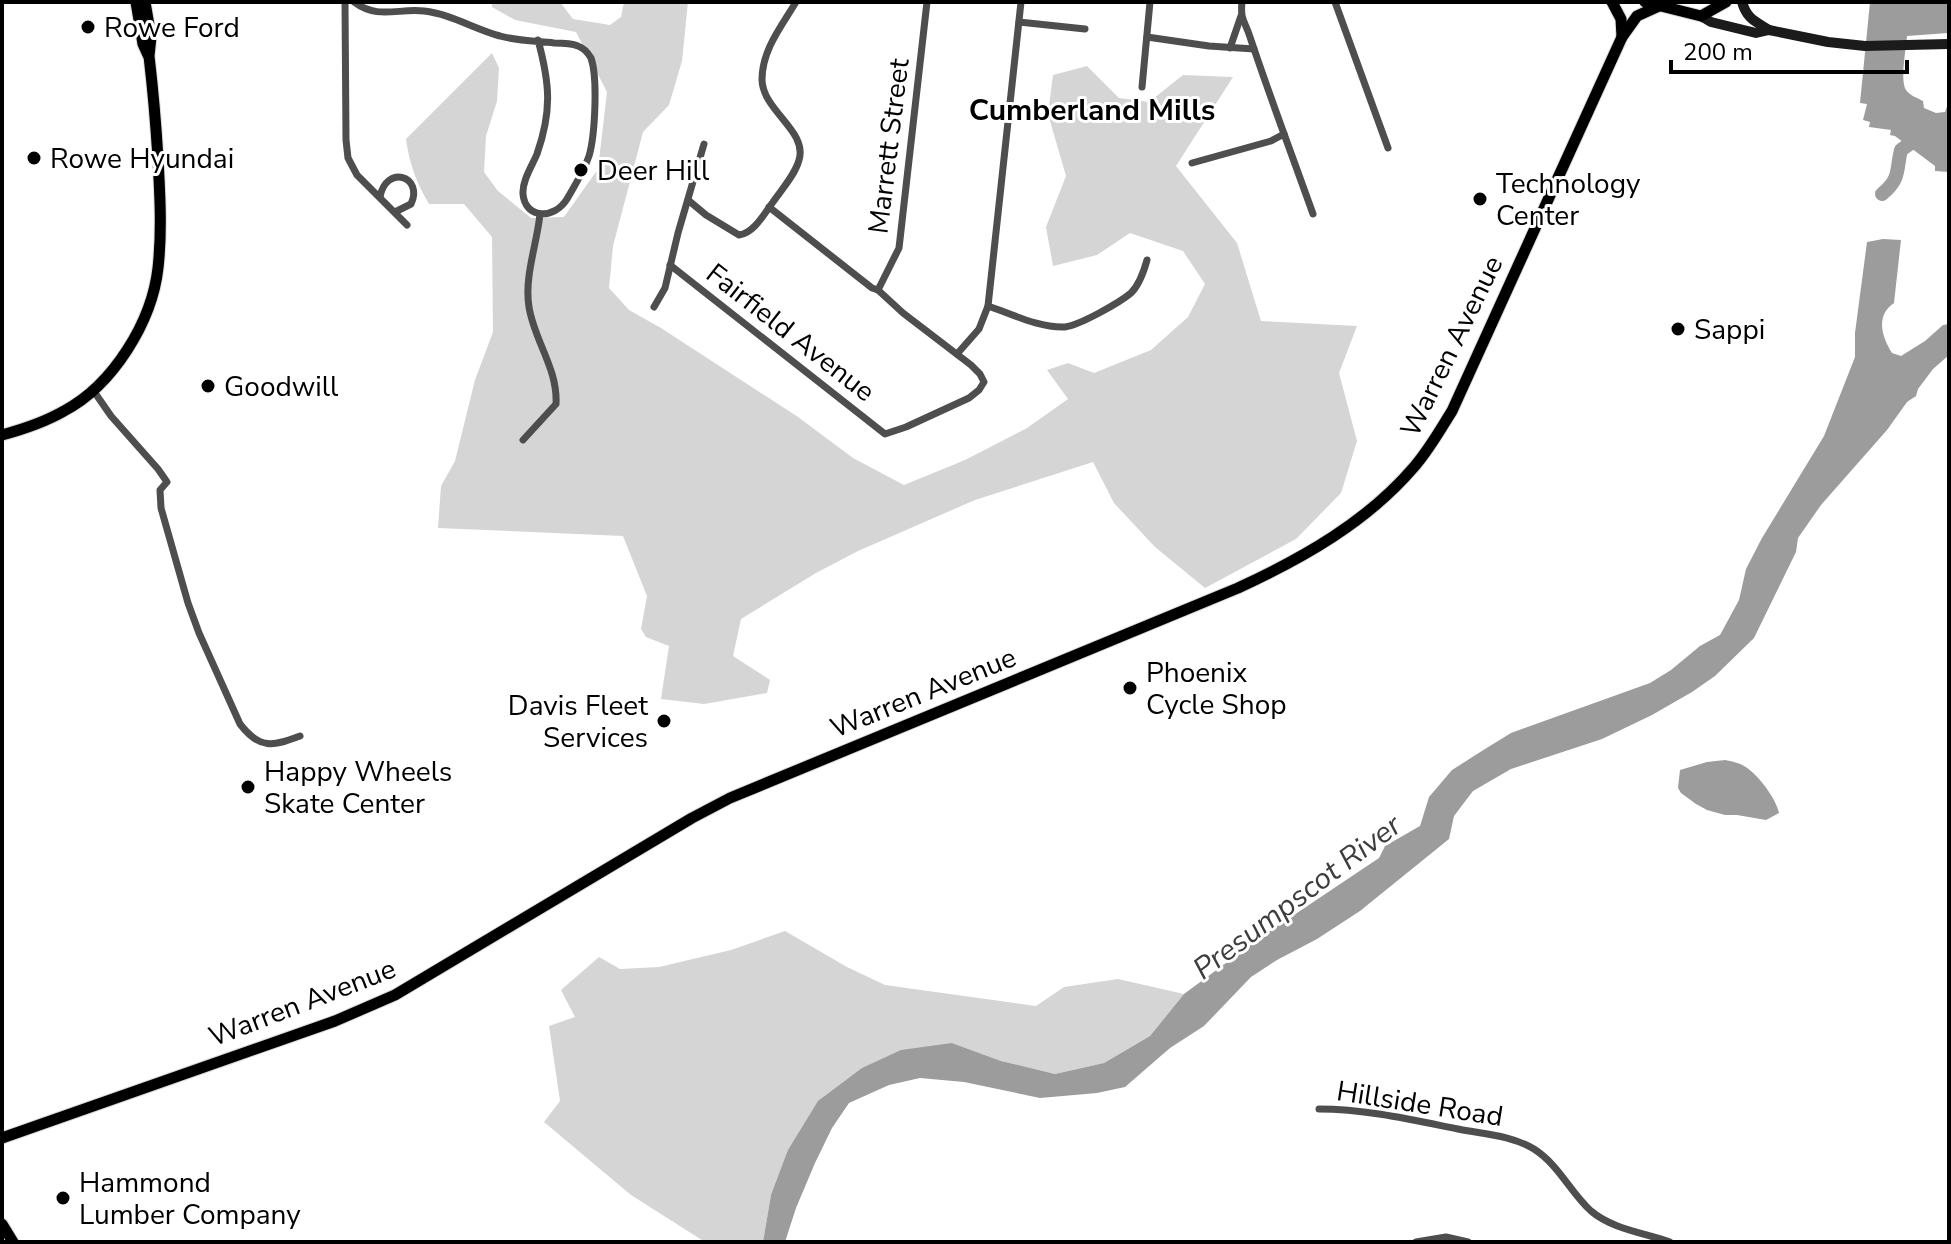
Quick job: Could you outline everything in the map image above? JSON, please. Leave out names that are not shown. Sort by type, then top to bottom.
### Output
[{"type":"main road","points":[[136,2],[143,44],[149,56]]},
{"type":"main road","points":[[2,435],[27,428],[66,410],[93,390],[129,347],[150,304],[158,269],[160,187],[149,56],[151,37],[145,2]]},
{"type":"main road","points":[[1612,2],[1621,19],[1622,37]]},
{"type":"main road","points":[[1645,2],[1756,33],[1769,30]]},
{"type":"main road","points":[[1701,16],[1726,2]]},
{"type":"main road","points":[[1742,2],[1750,18],[1769,30],[1828,42],[1865,46],[1949,44]]},
{"type":"main road","name":"Warren Avenue","points":[[2,1138],[335,1021],[395,995],[720,804],[1238,588],[1275,571],[1349,526],[1413,469],[1452,411],[1622,37],[1637,16],[1659,6]]},
{"type":"main road","points":[[2,1224],[13,1242]]},
{"type":"street","points":[[345,2],[348,158],[357,175],[407,225]]},
{"type":"street","points":[[354,2],[378,13],[427,11],[498,36],[527,41],[538,40],[571,44],[585,50],[592,66],[594,111],[591,147],[580,177],[560,209],[554,213],[540,214],[527,205],[523,197],[526,180],[546,127],[548,109],[544,63],[538,40]]},
{"type":"street","points":[[688,200],[739,235],[745,234],[795,170],[801,153],[799,143],[767,99],[762,81],[766,53],[796,2]]},
{"type":"street","name":"Marrett Street","points":[[878,290],[899,248],[927,2]]},
{"type":"street","points":[[769,207],[957,354],[979,329],[988,306],[1021,2]]},
{"type":"street","points":[[1142,87],[1150,2]]},
{"type":"street","points":[[1230,48],[1241,16],[1242,2]]},
{"type":"street","points":[[1335,2],[1388,148]]},
{"type":"street","points":[[1241,16],[1313,214]]},
{"type":"street","points":[[1019,22],[1085,29]]},
{"type":"street","points":[[1147,37],[1254,49]]},
{"type":"street","points":[[1192,163],[1271,141],[1284,134]]},
{"type":"street","points":[[654,307],[665,288],[704,144]]},
{"type":"street","points":[[380,197],[387,181],[397,177],[408,180],[414,189],[414,199],[407,208],[395,212]]},
{"type":"street","points":[[523,440],[556,404],[552,375],[529,308],[528,289],[540,214]]},
{"type":"street","points":[[988,306],[1037,323],[1067,327],[1095,316],[1132,292],[1144,274],[1147,260]]},
{"type":"street","name":"Fairfield Avenue","points":[[670,265],[885,434],[969,398],[979,390],[984,382],[980,374],[957,354]]},
{"type":"street","points":[[93,390],[167,482],[160,490],[161,508],[188,603],[240,724],[250,737],[260,743],[272,744],[300,736]]},
{"type":"street","name":"Hillside Road","points":[[1319,1109],[1425,1121],[1510,1138],[1550,1161],[1584,1204],[1597,1215],[1670,1242]]},
{"type":"street","points":[[1416,1242],[1446,1237],[1468,1242]]},
{"type":"shaded area","points":[[492,2],[560,2],[573,19],[610,25],[621,17],[624,2],[688,2],[682,61],[669,105],[643,132],[613,246],[609,288],[629,310],[798,417],[853,458],[904,485],[965,460],[1027,428],[1068,399],[1047,370],[1068,363],[1094,373],[1151,350],[1188,317],[1205,284],[1183,251],[1130,233],[1097,255],[1053,266],[1046,227],[1066,176],[1048,114],[1053,75],[1087,66],[1119,98],[1149,102],[1183,75],[1233,77],[1176,166],[1237,243],[1261,321],[1357,326],[1339,373],[1357,441],[1341,493],[1296,539],[1205,588],[1155,547],[1114,503],[1093,462],[975,500],[858,551],[741,619],[733,656],[770,680],[767,693],[704,704],[661,699],[669,646],[646,637],[641,629],[647,596],[623,536],[438,528],[441,486],[455,461],[475,380],[493,332],[492,237],[464,204],[429,204],[414,173],[406,139],[492,53],[499,68],[497,101],[486,136],[484,172],[498,191],[531,218],[564,217],[598,169],[607,92],[576,32],[515,20],[492,7]]},
{"type":"shaded area","points":[[1870,2],[1949,2],[1948,33],[1907,36],[1903,72],[1906,90],[1923,101],[1924,108],[1936,113],[1945,112],[1949,101],[1949,172],[1935,171],[1935,166],[1890,135],[1891,130],[1869,127],[1870,122],[1863,120],[1867,104],[1860,103]]},
{"type":"shaded area","points":[[1901,240],[1894,303],[1882,320],[1888,347],[1892,353],[1901,356],[1943,325],[1949,324],[1949,355],[1933,369],[1916,396],[1907,402],[1887,430],[1821,505],[1798,538],[1796,552],[1754,638],[1715,676],[1652,715],[1602,739],[1511,769],[1473,791],[1454,816],[1449,839],[1360,911],[1251,977],[1204,1026],[1170,1048],[1125,1087],[1040,1098],[964,1082],[920,1078],[889,1085],[849,1103],[832,1128],[815,1163],[785,1242],[763,1242],[771,1195],[788,1150],[818,1101],[862,1068],[901,1050],[952,1043],[1001,1061],[1055,1074],[1104,1063],[1150,1036],[1184,994],[1264,935],[1379,858],[1385,846],[1420,826],[1429,797],[1452,770],[1511,733],[1650,683],[1720,635],[1739,600],[1746,569],[1762,538],[1824,436],[1855,357],[1855,333],[1867,242]]},
{"type":"shaded area","points":[[1725,760],[1742,765],[1755,774],[1770,793],[1779,813],[1766,820],[1725,815],[1707,810],[1681,793],[1678,788],[1680,770]]},
{"type":"shaded area","points":[[785,931],[885,985],[1036,1006],[1064,987],[1118,979],[1184,994],[1150,1036],[1104,1063],[1055,1074],[1001,1061],[952,1043],[862,1068],[771,1195],[763,1242],[705,1242],[631,1195],[544,1122],[560,1101],[549,1026],[575,1017],[561,990],[599,957],[620,969],[659,967],[731,950]]},
{"type":"waterway","name":"Presumpscot River","points":[[1882,194],[1897,174],[1901,150],[1922,135]]},
{"type":"place","name":"Rowe Ford","points":[[88,27]]},
{"type":"place","name":"Rowe Hyundai","points":[[34,158]]},
{"type":"place","name":"Deer Hill","points":[[581,170]]},
{"type":"place","name":"Technology Center","points":[[1480,199]]},
{"type":"place","name":"Sappi","points":[[1678,329]]},
{"type":"place","name":"Goodwill","points":[[208,386]]},
{"type":"place","name":"Phoenix Cycle Shop","points":[[1130,688]]},
{"type":"place","name":"Davis Fleet Services","points":[[664,721]]},
{"type":"place","name":"Happy Wheels Skate Center","points":[[248,787]]},
{"type":"place","name":"Hammond Lumber Company","points":[[63,1198]]},
{"type":"district","name":"Cumberland Mills","points":[[1092,110]]}]
